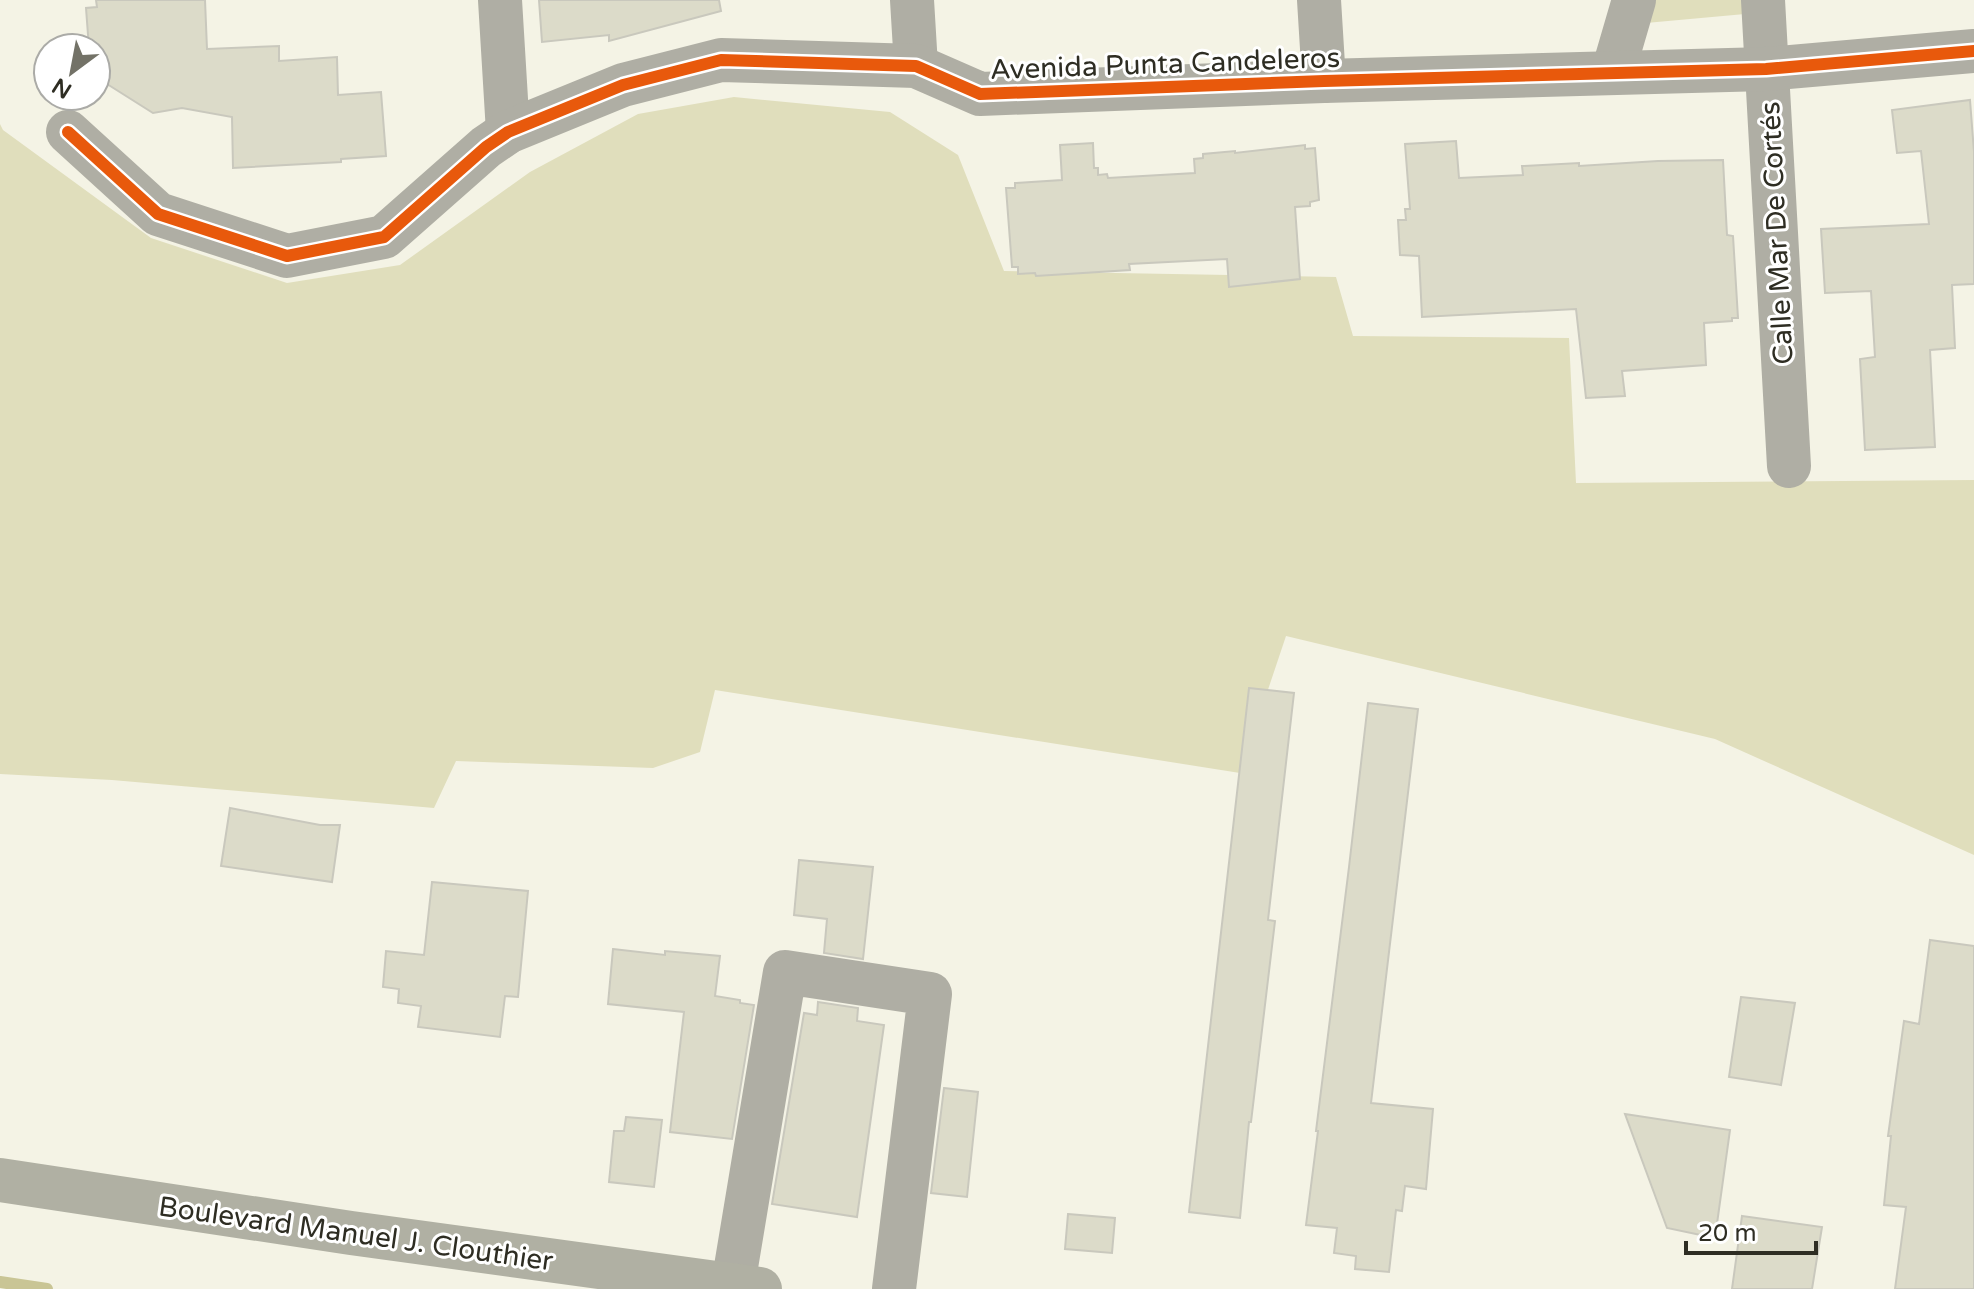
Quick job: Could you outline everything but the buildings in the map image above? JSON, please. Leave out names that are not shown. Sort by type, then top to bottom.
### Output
[{"type":"main road","name":"Boulevard Manuel J. Clouthier","points":[[0,1180],[351,1233],[746,1287]]},
{"type":"street","points":[[500,0],[508,132]]},
{"type":"street","points":[[912,0],[916,66]]},
{"type":"street","points":[[1319,0],[1324,81]]},
{"type":"street","points":[[1613,72],[1634,0]]},
{"type":"street","name":"Calle Mar De Cortés","points":[[1763,0],[1789,466]]},
{"type":"street","name":"Avenida Punta Candeleros","points":[[68,132],[158,214],[287,256],[384,237],[486,147],[508,132],[623,85],[721,60],[916,66],[980,94],[1766,69],[1974,51]]},
{"type":"street","points":[[746,1287],[785,972],[930,994],[894,1289]]},
{"type":"shaded area","points":[[1652,0],[1744,0],[1745,14],[1646,23]]},
{"type":"shaded area","points":[[734,97],[890,112],[958,155],[1004,271],[1336,277],[1353,336],[1569,338],[1576,483],[1974,480],[1974,855],[1715,739],[1286,636],[1240,773],[715,690],[700,752],[653,768],[456,761],[434,808],[112,780],[0,774],[0,124],[3,130],[151,238],[287,283],[400,265],[530,172],[638,114]]},
{"type":"waterway","points":[[0,1282],[47,1289]]},
{"type":"cycle path","points":[[68,132],[158,214],[287,256],[384,237],[486,147],[508,132],[623,85],[721,60],[916,66],[980,94],[1766,69],[1974,51]]}]
